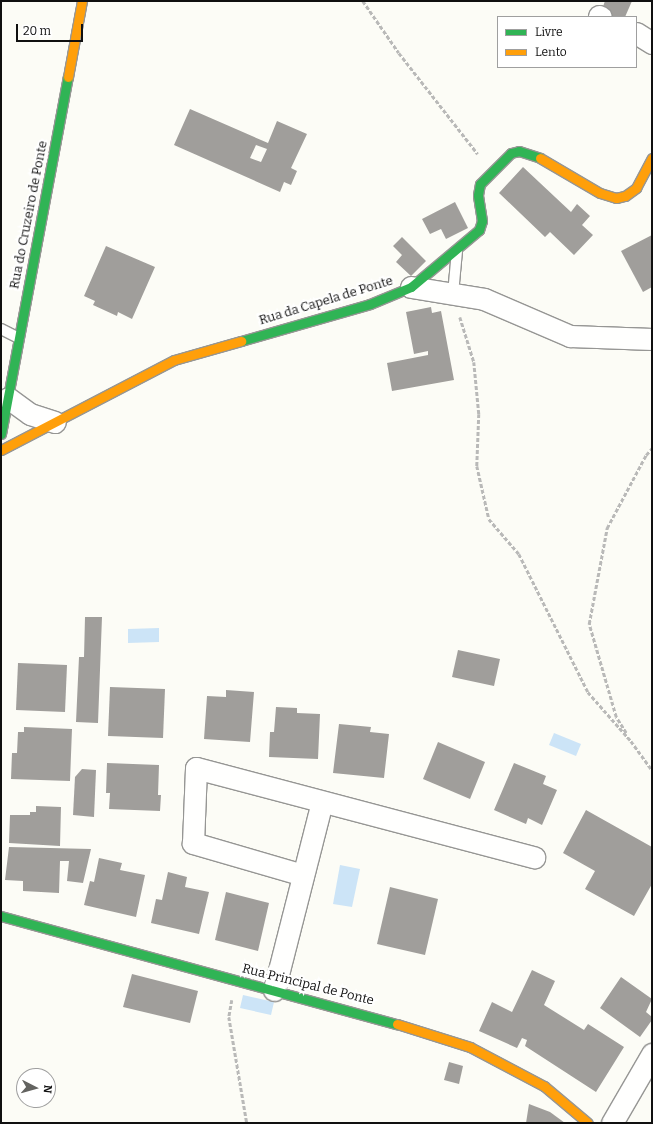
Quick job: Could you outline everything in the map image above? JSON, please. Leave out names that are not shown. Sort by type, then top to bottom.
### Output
[{"type":"street","name":"Rua do Cruzeiro de Ponte","points":[[1,434],[8,398],[6,375],[19,338],[82,1]]},
{"type":"street","points":[[637,34],[652,43]]},
{"type":"street","name":"Rua da Capela de Ponte","points":[[1,450],[178,359],[370,304],[411,287],[458,249],[481,225],[479,190],[492,171],[511,153],[526,152],[600,193],[616,198],[629,194],[636,188],[652,158]]},
{"type":"street","points":[[411,287],[489,301],[570,336],[652,339]]},
{"type":"street","points":[[8,398],[30,414],[56,422]]},
{"type":"street","points":[[303,875],[193,843],[196,768],[534,857]]},
{"type":"street","points":[[274,990],[322,802]]},
{"type":"street","name":"Rua Principal de Ponte","points":[[1,916],[384,1019],[480,1051],[544,1086],[588,1123]]},
{"type":"street","points":[[612,1123],[652,1054]]},
{"type":"lane","points":[[453,294],[458,249]]},
{"type":"lane","points":[[1,329],[19,338]]},
{"type":"path","points":[[363,1],[399,54],[492,171]]},
{"type":"path","points":[[453,294],[474,362],[479,414],[477,466],[489,520],[518,554],[588,692],[631,741]]},
{"type":"path","points":[[652,448],[646,455],[607,528],[589,624],[616,717],[652,770]]},
{"type":"path","points":[[236,980],[229,1017],[247,1123]]},
{"type":"water","points":[[159,628],[159,642],[128,643],[128,629]]},
{"type":"water","points":[[554,733],[581,744],[576,756],[549,745]]},
{"type":"water","points":[[340,865],[360,869],[352,907],[333,904]]},
{"type":"water","points":[[243,995],[274,1002],[271,1015],[240,1008]]},
{"type":"building","points":[[605,1],[632,1],[625,16],[611,16],[601,12]]},
{"type":"building","points":[[190,109],[268,143],[277,121],[307,134],[291,168],[297,171],[291,185],[284,182],[280,192],[174,145]],"holes":[[[256,145],[267,149],[261,162],[250,158]]]},
{"type":"building","points":[[523,167],[571,212],[577,204],[590,216],[582,225],[593,235],[574,255],[550,232],[545,237],[499,193]]},
{"type":"building","points":[[455,202],[468,228],[446,239],[441,229],[430,234],[422,219]]},
{"type":"building","points":[[652,235],[652,287],[643,292],[621,251]]},
{"type":"building","points":[[402,237],[426,261],[411,276],[396,262],[402,255],[393,246]]},
{"type":"building","points":[[106,246],[155,267],[132,319],[118,312],[117,316],[93,305],[95,301],[84,296]]},
{"type":"building","points":[[431,307],[432,313],[441,311],[454,380],[392,391],[387,363],[428,355],[428,351],[414,354],[406,312]]},
{"type":"building","points":[[85,617],[102,617],[98,723],[76,722],[79,657],[84,657]]},
{"type":"building","points":[[458,650],[500,659],[494,686],[452,677]]},
{"type":"building","points":[[18,663],[67,665],[65,712],[16,710]]},
{"type":"building","points":[[110,687],[165,689],[163,738],[108,736]]},
{"type":"building","points":[[226,690],[254,692],[250,742],[204,739],[207,696],[226,697]]},
{"type":"building","points":[[276,707],[297,708],[297,713],[320,714],[318,759],[269,757],[270,732],[274,732]]},
{"type":"building","points":[[339,724],[371,727],[370,732],[389,734],[384,778],[333,773]]},
{"type":"building","points":[[24,727],[72,729],[70,781],[11,779],[12,753],[17,753],[18,732],[24,732]]},
{"type":"building","points":[[438,742],[485,762],[470,799],[423,779]]},
{"type":"building","points":[[107,763],[159,765],[158,795],[161,795],[160,811],[109,809],[110,793],[106,793]]},
{"type":"building","points":[[514,763],[546,776],[543,784],[557,790],[542,825],[528,818],[526,824],[494,810]]},
{"type":"building","points":[[82,769],[96,770],[94,817],[73,815],[75,777]]},
{"type":"building","points":[[36,806],[61,807],[60,846],[9,843],[10,815],[30,815],[30,812],[36,812]]},
{"type":"building","points":[[586,810],[652,847],[652,884],[634,916],[585,889],[595,871],[563,853]]},
{"type":"building","points":[[9,847],[91,849],[83,883],[67,881],[69,861],[60,861],[59,893],[23,891],[23,881],[5,880]]},
{"type":"building","points":[[99,858],[122,863],[120,870],[145,875],[136,917],[84,905],[90,881],[94,882]]},
{"type":"building","points":[[168,872],[187,877],[185,887],[209,892],[199,934],[151,923],[156,899],[162,900]]},
{"type":"building","points":[[390,887],[438,899],[425,955],[377,944]]},
{"type":"building","points":[[226,892],[269,903],[258,951],[215,940]]},
{"type":"building","points":[[532,970],[555,981],[544,1005],[584,1030],[588,1024],[624,1047],[596,1092],[525,1046],[527,1040],[522,1038],[517,1048],[479,1031],[492,1002],[512,1012]]},
{"type":"building","points":[[132,974],[198,991],[190,1023],[123,1007]]},
{"type":"building","points":[[621,977],[652,999],[646,1012],[652,1017],[652,1020],[640,1037],[600,1008]]},
{"type":"building","points":[[449,1062],[463,1066],[459,1084],[444,1080]]},
{"type":"building","points":[[529,1104],[550,1112],[565,1123],[526,1123]]},
{"type":"traffic: fast","points":[[1,434],[68,77]]},
{"type":"traffic: fast","points":[[241,341],[370,304],[411,287],[479,230],[482,221],[478,195],[480,184],[511,153],[519,151],[540,158]]},
{"type":"traffic: fast","points":[[1,916],[397,1024]]},
{"type":"traffic: slow","points":[[68,77],[82,1]]},
{"type":"traffic: slow","points":[[540,158],[600,193],[616,198],[625,196],[636,188],[652,158]]},
{"type":"traffic: slow","points":[[1,450],[174,360],[241,341]]},
{"type":"traffic: slow","points":[[397,1024],[470,1047],[544,1086],[588,1123]]}]
